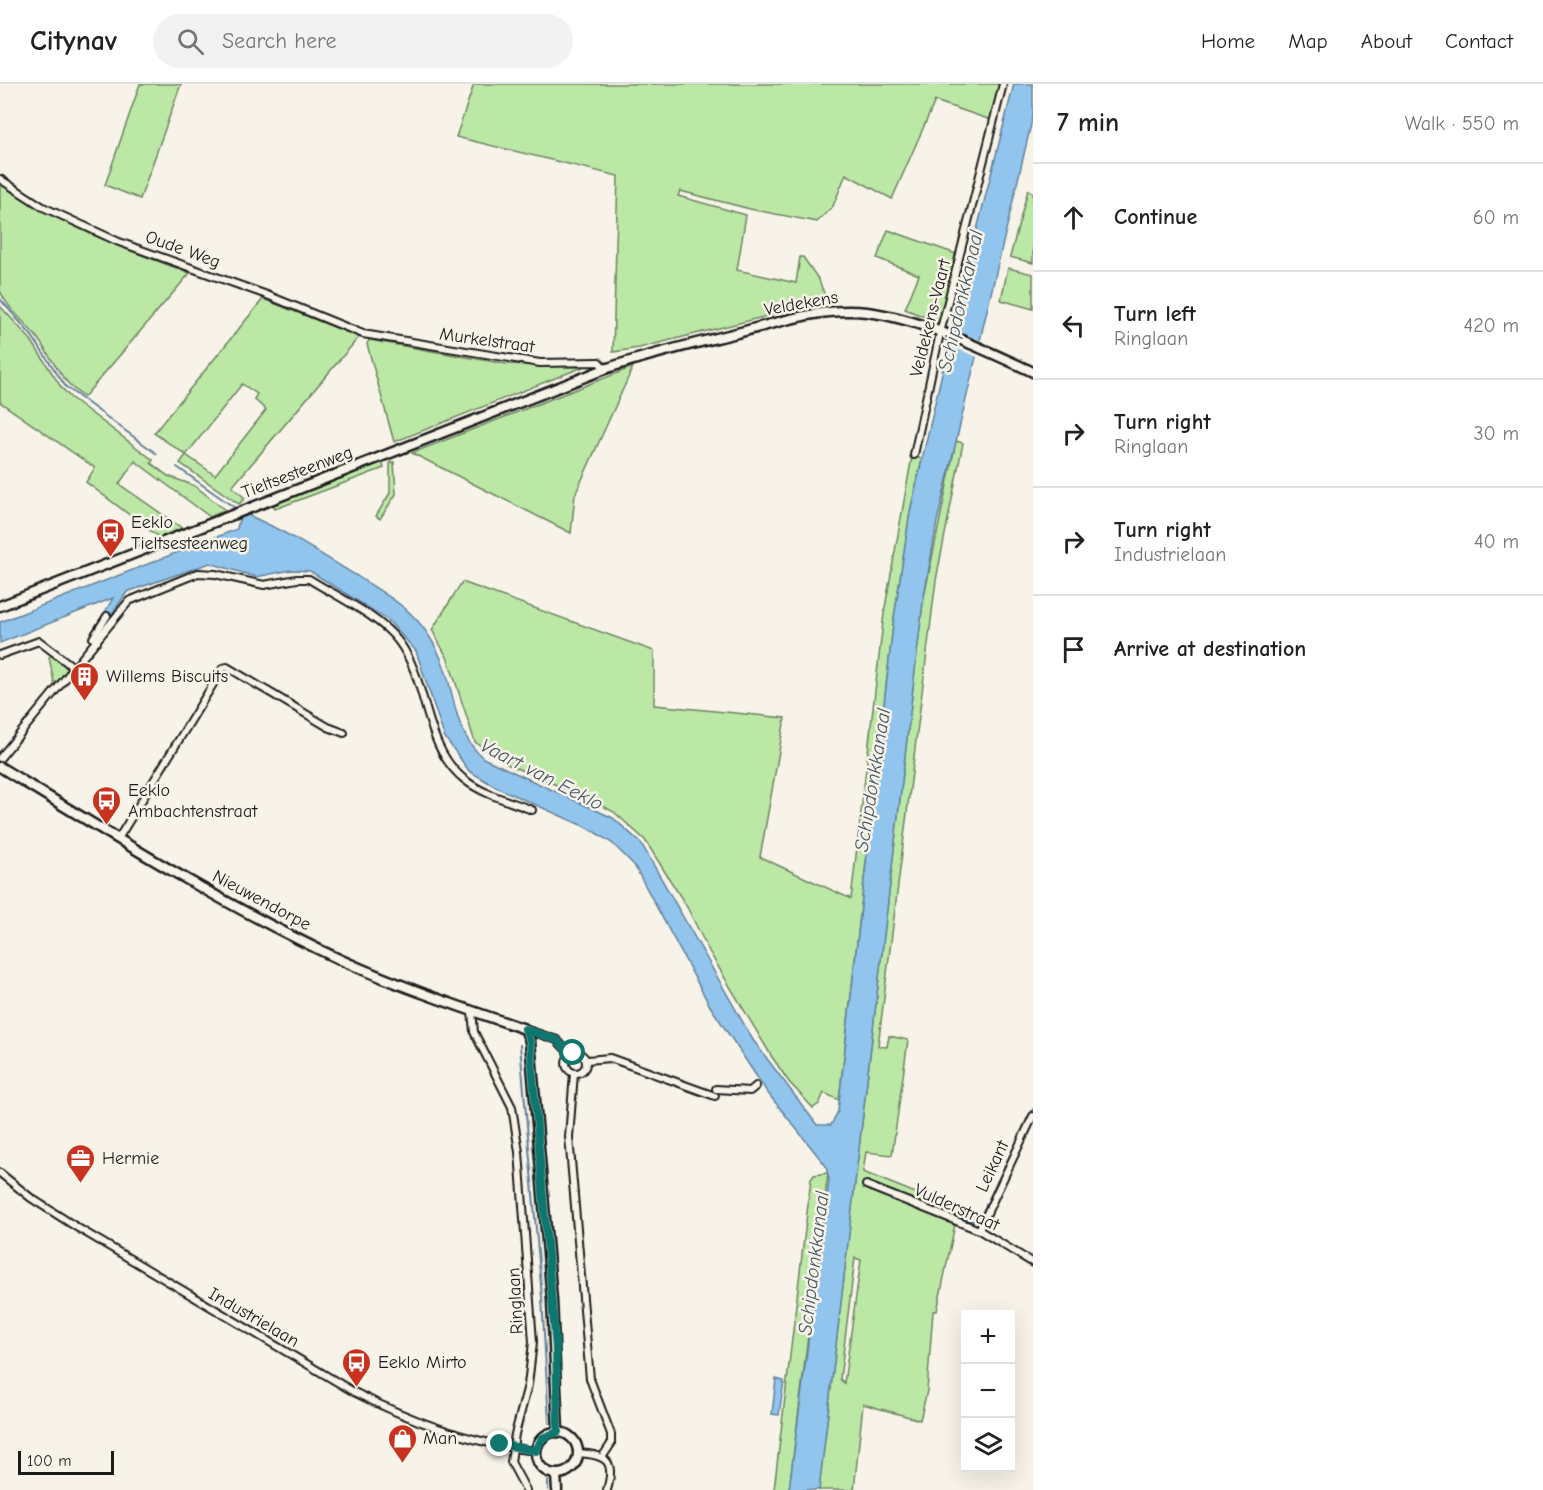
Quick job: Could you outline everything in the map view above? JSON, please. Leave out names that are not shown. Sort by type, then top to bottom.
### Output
[{"type":"main road","name":"Veldekens","points":[[605,369],[664,351],[828,311],[884,315],[942,334],[1033,372]]},
{"type":"main road","name":"Tieltsesteenweg","points":[[0,606],[605,369]]},
{"type":"main road","name":"Nieuwendorpe","points":[[0,767],[178,875],[339,959],[472,1011],[525,1029]]},
{"type":"main road","name":"Ringlaan","points":[[525,1029],[530,1041],[552,1299],[558,1432]]},
{"type":"main road","points":[[558,1432],[570,1436],[578,1453],[573,1468],[556,1475],[540,1466],[536,1451],[542,1438],[558,1432]]},
{"type":"main road","points":[[556,1475],[557,1490]]},
{"type":"street","name":"Veldekens-Vaart","points":[[914,455],[1003,84]]},
{"type":"street","name":"Oude Weg","points":[[0,179],[43,207],[109,237],[267,295],[363,334]]},
{"type":"street","name":"Murkelstraat","points":[[363,334],[540,363],[599,362],[605,369]]},
{"type":"street","points":[[0,758],[76,669],[129,602],[198,573],[264,585],[298,578],[309,579],[387,629],[398,640],[416,671],[436,742],[448,762],[465,780],[532,810]]},
{"type":"street","points":[[97,642],[93,638],[107,616]]},
{"type":"street","points":[[0,655],[39,641],[76,669]]},
{"type":"street","points":[[118,839],[223,668],[227,667],[328,727],[344,733]]},
{"type":"street","name":"Ringlaan","points":[[472,1011],[474,1032],[512,1107],[519,1152],[533,1342],[528,1385],[512,1447]]},
{"type":"street","points":[[525,1029],[557,1040],[570,1054]]},
{"type":"street","points":[[570,1054],[578,1052],[587,1060],[610,1058],[715,1096]]},
{"type":"street","points":[[570,1054],[566,1063],[574,1073],[568,1137],[590,1379],[611,1434],[611,1444],[603,1456]]},
{"type":"street","points":[[574,1073],[584,1070],[587,1060]]},
{"type":"street","points":[[716,1089],[750,1091],[756,1086]]},
{"type":"street","name":"Leikant","points":[[979,1230],[1033,1116]]},
{"type":"street","name":"Industrielaan","points":[[0,1173],[31,1198],[78,1228],[354,1392],[402,1416],[428,1425],[536,1451]]},
{"type":"street","name":"Vulderstraat","points":[[866,1185],[979,1230],[1033,1263]]},
{"type":"street","points":[[512,1447],[511,1462],[526,1490]]},
{"type":"street","points":[[578,1453],[603,1456]]},
{"type":"street","points":[[603,1456],[610,1467],[607,1490]]},
{"type":"green space","points":[[140,84],[181,84],[140,199],[105,185]]},
{"type":"green space","points":[[474,84],[1000,84],[991,120],[935,101],[892,199],[846,174],[833,206],[817,222],[750,209],[680,191],[678,196],[746,215],[737,270],[796,283],[800,257],[803,257],[819,280],[827,301],[639,348],[613,352],[618,176],[456,137]]},
{"type":"green space","points":[[0,183],[68,223],[140,255],[190,273],[84,397],[62,376],[41,343],[11,309],[0,291]]},
{"type":"green space","points":[[1028,190],[1033,193],[1033,263],[1010,257]]},
{"type":"green space","points":[[888,230],[959,255],[940,323],[905,309],[919,275],[877,258]]},
{"type":"green space","points":[[1008,268],[1033,274],[1033,309],[1001,300]]},
{"type":"green space","points":[[263,299],[359,337],[232,487],[245,498],[239,504],[180,463],[186,455],[154,433]],"holes":[[[242,384],[257,394],[254,399],[266,410],[215,475],[186,455]]]},
{"type":"green space","points":[[0,306],[31,340],[70,397],[153,460],[151,463],[168,476],[195,486],[225,510],[210,517],[135,461],[119,484],[182,528],[160,538],[86,482],[95,468],[0,402]]},
{"type":"green space","points":[[369,340],[506,364],[583,367],[394,442],[367,344]]},
{"type":"green space","points":[[633,367],[575,495],[571,533],[412,453]]},
{"type":"green space","points":[[956,441],[963,443],[936,580],[878,1046],[887,1047],[889,1036],[908,1040],[892,1155],[866,1152],[863,1172],[958,1210],[937,1311],[933,1311],[927,1391],[920,1420],[863,1404],[854,1490],[819,1490],[923,602]],"holes":[[[855,1258],[861,1260],[844,1383],[840,1379]]]},
{"type":"green space","points":[[912,456],[922,459],[910,512],[893,625],[839,1100],[824,1093],[819,1104],[813,1108],[789,1082],[772,1057],[710,953],[687,907],[645,840],[614,812],[592,800],[509,765],[475,742],[448,659],[432,630],[462,582],[654,651],[654,705],[785,718],[760,857],[851,899],[884,613]]},
{"type":"green space","points":[[382,462],[384,468],[275,509],[273,504]]},
{"type":"green space","points":[[390,462],[394,462],[396,494],[380,519],[376,516],[390,493]]},
{"type":"green space","points":[[53,654],[68,670],[55,687],[49,657]]},
{"type":"green space","points":[[828,1173],[789,1490],[774,1490],[811,1179],[814,1175]]},
{"type":"water","name":"Schipdonkkanaal","points":[[1014,84],[1033,84],[1033,116],[937,522],[923,602],[819,1490],[789,1490],[829,1180],[826,1166],[767,1092],[710,1006],[634,865],[612,843],[590,829],[496,787],[469,771],[444,736],[416,651],[388,620],[310,571],[291,570],[256,577],[210,563],[127,592],[109,618],[104,614],[113,598],[0,643],[0,622],[237,529],[239,519],[248,515],[357,576],[410,613],[430,637],[445,668],[459,722],[472,746],[483,758],[613,818],[641,843],[753,1040],[817,1125],[831,1125],[838,1111],[893,625],[910,512],[956,312]]},
{"type":"water","points":[[776,1379],[784,1381],[779,1415],[772,1414]]},
{"type":"pier","points":[[949,328],[983,341],[980,358],[945,344]]},
{"type":"waterway","points":[[0,299],[32,336],[66,387],[157,454]]},
{"type":"waterway","points":[[177,467],[238,510]]},
{"type":"waterway","points":[[520,1045],[542,1297],[549,1423]]},
{"type":"waterway","points":[[878,1187],[971,1221],[979,1220],[1033,1109]]},
{"type":"waterway","points":[[548,1481],[548,1490]]},
{"type":"place","name":"Eeklo Tieltsesteenweg","points":[[110,558]]},
{"type":"place","name":"Willems Biscuits","points":[[85,702]]},
{"type":"place","name":"Eeklo Ambachtenstraat","points":[[107,826]]},
{"type":"place","name":"Hermie","points":[[81,1184]]},
{"type":"place","name":"Eeklo Mirto","points":[[357,1388]]},
{"type":"place","name":"Man","points":[[402,1464]]},
{"type":"route","points":[[500,1444],[536,1451],[542,1438],[558,1432],[552,1299],[530,1041],[525,1029],[557,1040],[570,1054],[573,1053]]},
{"type":"water label","name":"Vaart van Eeklo","points":[[542,774]]}]
